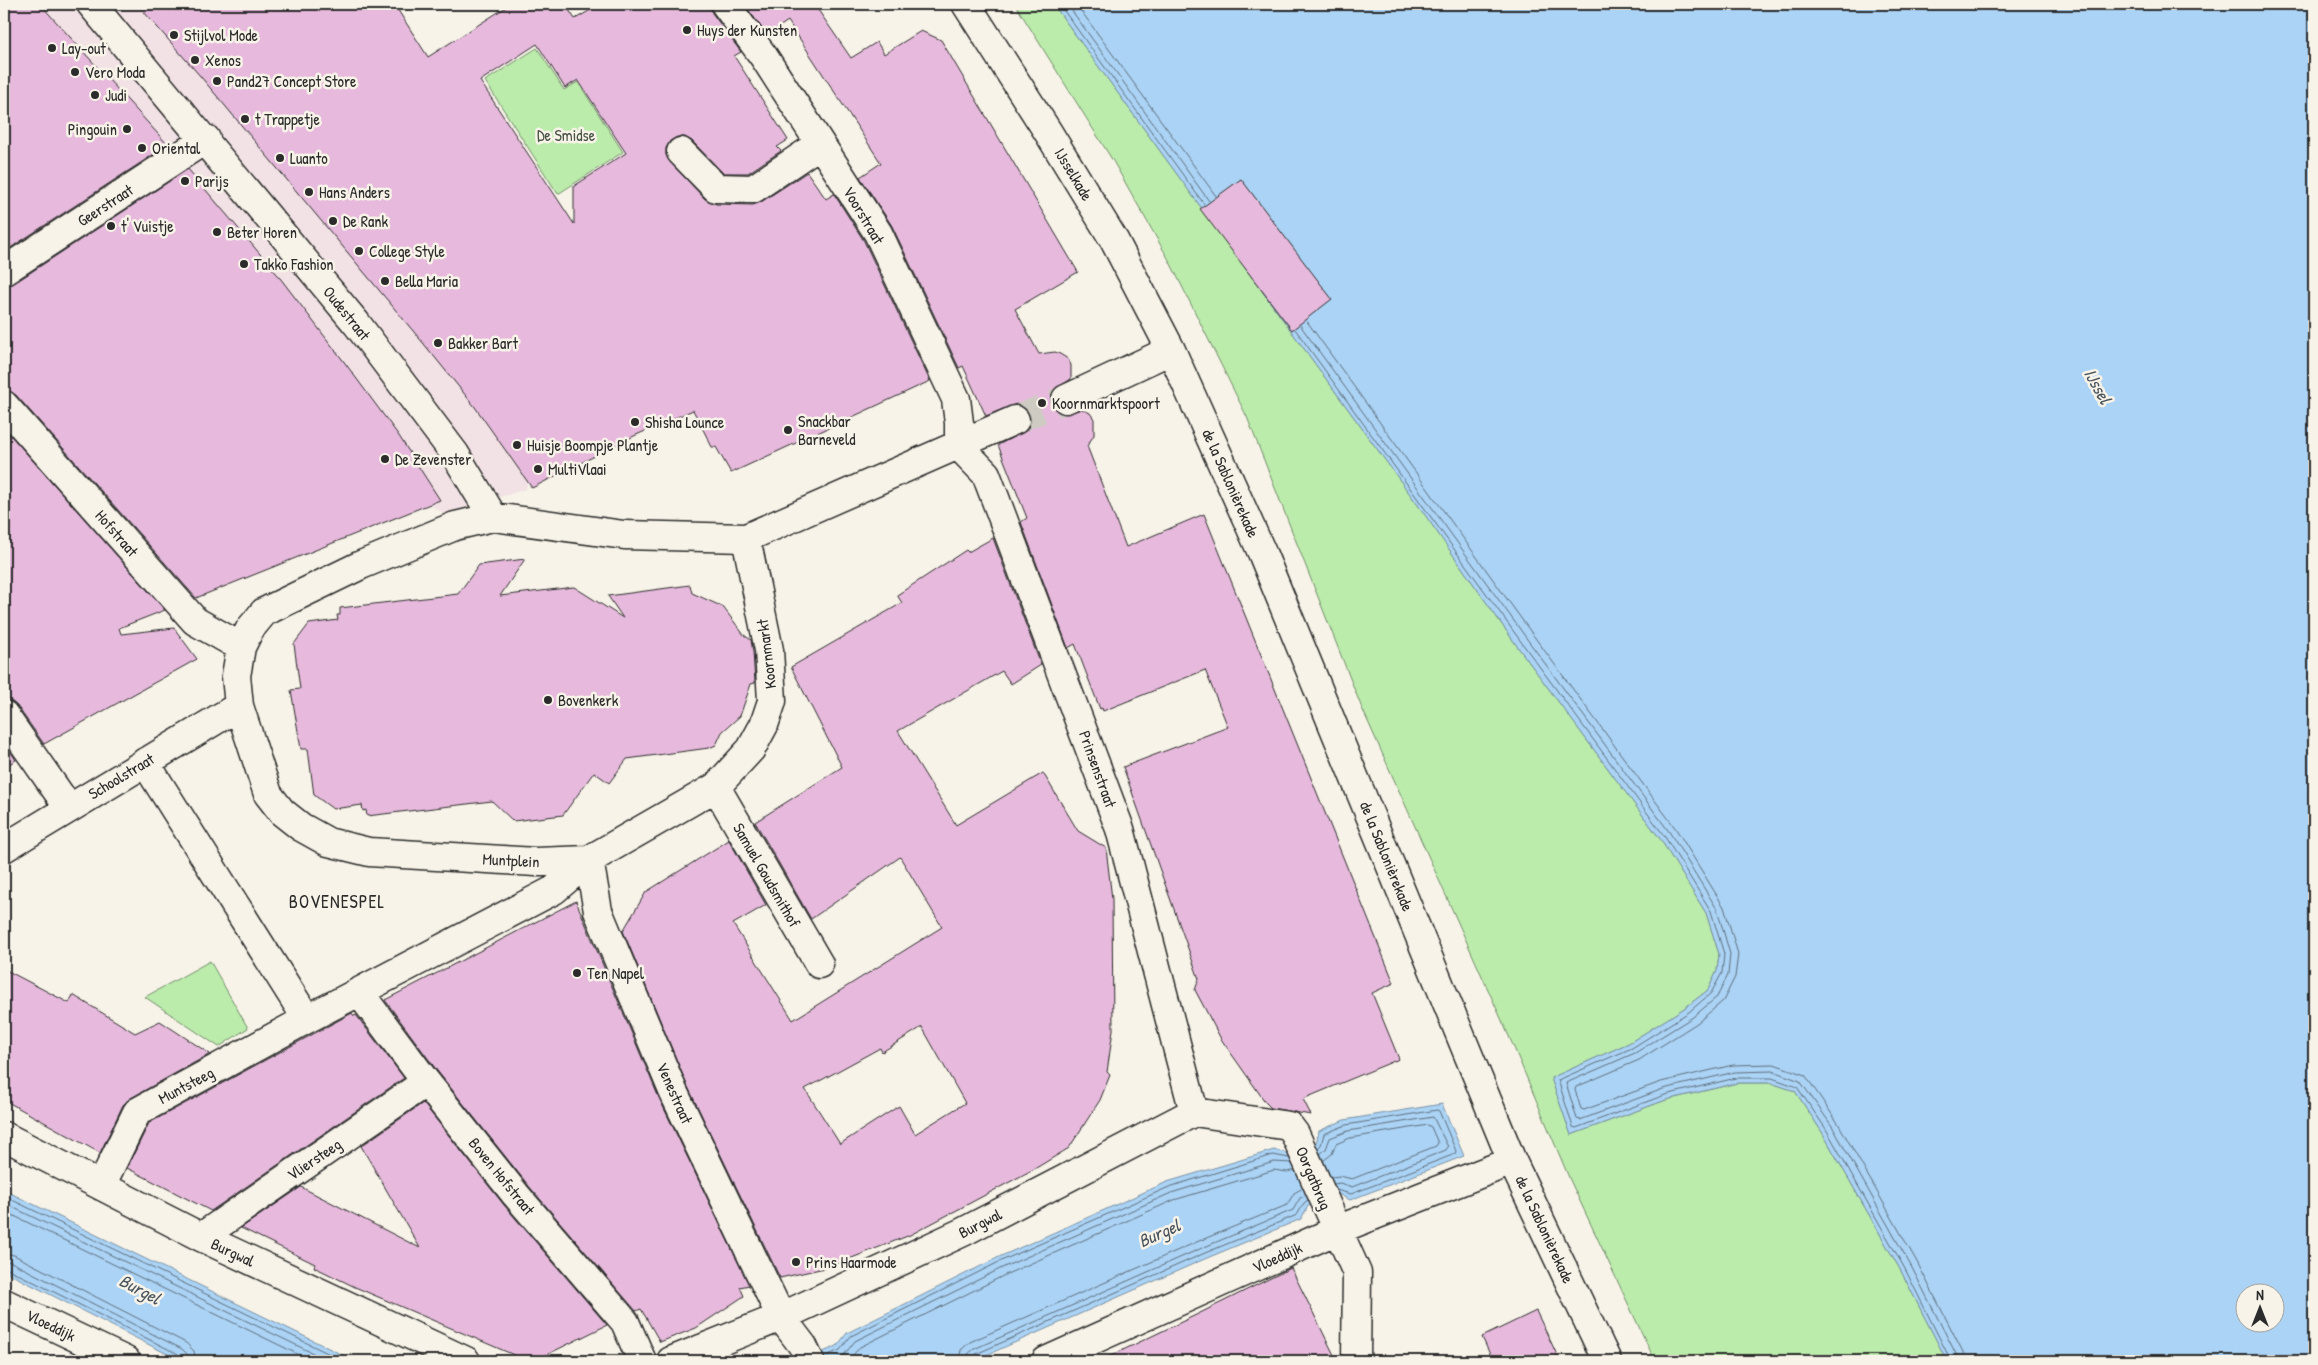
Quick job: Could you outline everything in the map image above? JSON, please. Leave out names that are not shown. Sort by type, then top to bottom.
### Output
[{"type":"street","name":"Oudestraat","points":[[92,4],[206,139],[357,324],[455,454],[493,517]]},
{"type":"street","name":"Voorstraat","points":[[726,4],[764,57],[878,234],[956,399],[959,446]]},
{"type":"street","name":"IJsselkade","points":[[966,4],[1114,240],[1171,350]]},
{"type":"street","name":"Geerstraat","points":[[4,271],[206,139]]},
{"type":"street","points":[[681,152],[716,188],[753,189],[820,144]]},
{"type":"street","points":[[1066,400],[1171,350]]},
{"type":"street","name":"de la Sablonièrekade","points":[[1171,350],[1263,555],[1512,1162],[1607,1361]]},
{"type":"street","name":"Hofstraat","points":[[4,405],[195,621],[241,647]]},
{"type":"street","points":[[493,517],[624,535],[746,538],[1015,420]]},
{"type":"street","name":"Prinsenstraat","points":[[959,446],[986,474],[1120,829],[1194,1112]]},
{"type":"street","name":"Muntplein","points":[[493,517],[455,526],[418,540],[264,612],[250,629],[241,647],[236,676],[239,706],[268,794],[282,812],[301,827],[328,842],[369,852],[536,862],[589,860]]},
{"type":"street","name":"Koornmarkt","points":[[589,860],[716,787],[751,749],[764,725],[772,701],[769,650],[746,538]]},
{"type":"street","name":"Schoolstraat","points":[[4,848],[239,706]]},
{"type":"street","points":[[4,714],[69,808]]},
{"type":"street","points":[[145,762],[307,1019]]},
{"type":"street","name":"Samuel Goudsmithof","points":[[716,787],[819,964]]},
{"type":"street","name":"Muntplein","points":[[307,1019],[554,890],[589,860]]},
{"type":"street","name":"Venestraat","points":[[589,860],[598,911],[673,1091],[781,1317],[807,1354]]},
{"type":"street","name":"Boven Hofstraat","points":[[359,992],[426,1082],[516,1195],[625,1322],[642,1361]]},
{"type":"street","name":"Muntsteeg","points":[[101,1186],[137,1112],[307,1019]]},
{"type":"street","name":"Vliersteeg","points":[[201,1237],[426,1082]]},
{"type":"street","name":"Oorgatbrug","points":[[1194,1112],[1292,1130],[1357,1273],[1356,1361]]},
{"type":"street","name":"Burgwal","points":[[671,1361],[781,1317],[963,1232],[1194,1112]]},
{"type":"street","name":"Burgwal","points":[[4,1136],[201,1237],[466,1361]]},
{"type":"street","name":"Vloeddijk","points":[[1046,1361],[1337,1230],[1512,1162]]},
{"type":"street","name":"Vloeddijk","points":[[4,1303],[126,1361]]},
{"type":"shaded area","points":[[4,4],[277,4],[323,71],[554,376],[526,489],[445,514],[343,455],[141,278],[4,377],[4,111],[29,89],[4,52]]},
{"type":"green space","points":[[1015,4],[1053,4],[1423,512],[1517,646],[1661,840],[1706,913],[1719,954],[1717,971],[1708,990],[1686,1007],[1629,1043],[1551,1078],[1571,1135],[1666,1100],[1737,1083],[1771,1083],[1795,1091],[1822,1132],[1901,1271],[1947,1361],[1655,1361],[1570,1180],[1512,1043],[1361,706],[1247,417],[1169,260],[1113,161]]},
{"type":"green space","name":"De Smidse","points":[[537,48],[564,90],[578,82],[623,152],[558,194],[485,81]]},
{"type":"green space","points":[[210,961],[248,1028],[219,1047],[145,997]]},
{"type":"water","name":"IJssel","points":[[1053,4],[2314,4],[2314,1361],[1947,1361],[1901,1271],[1822,1132],[1795,1091],[1771,1083],[1737,1083],[1666,1100],[1571,1135],[1551,1078],[1629,1043],[1686,1007],[1708,990],[1717,971],[1719,954],[1706,913],[1661,840],[1517,646],[1423,512]]},
{"type":"water","name":"Burgel","points":[[1442,1104],[1464,1156],[1350,1200],[1338,1194],[1308,1206],[1301,1219],[1207,1258],[973,1361],[802,1361],[837,1346],[847,1333],[999,1257],[1167,1182],[1274,1150],[1287,1153],[1316,1143],[1319,1131],[1344,1120]]},
{"type":"water","name":"Burgel","points":[[4,1190],[355,1361],[181,1361],[4,1271]]},
{"type":"building","points":[[4,4],[40,4],[168,145],[4,252]]},
{"type":"building","points":[[137,4],[394,4],[428,57],[511,4],[565,4],[575,19],[601,4],[710,4],[712,13],[741,52],[734,56],[788,140],[777,147],[781,151],[748,173],[723,173],[692,141],[685,137],[677,137],[670,141],[666,148],[666,155],[670,162],[705,199],[716,204],[753,205],[761,202],[807,172],[826,199],[834,194],[864,241],[930,381],[731,473],[716,447],[712,447],[693,410],[634,436],[532,488],[475,407],[201,77]],"holes":[[[537,44],[565,88],[578,80],[626,153],[574,186],[574,224],[480,81]]]},
{"type":"building","points":[[744,4],[814,4],[851,58],[877,42],[884,54],[921,31],[941,40],[1078,272],[1015,309],[1039,354],[1055,352],[1068,359],[1071,365],[1071,379],[1054,390],[1051,397],[1052,405],[1057,411],[1064,414],[1082,409],[1090,413],[1094,419],[1094,435],[1087,446],[1126,547],[1204,514],[1394,983],[1372,993],[1399,1059],[1303,1099],[1311,1115],[1271,1108],[1221,1039],[1195,990],[1199,979],[1123,767],[1228,727],[1205,670],[1103,711],[1102,708],[1100,709],[1075,644],[1068,648],[1021,522],[1027,518],[998,445],[1027,430],[1031,421],[1029,413],[1024,407],[1016,404],[986,416],[963,366],[959,368],[892,226],[860,177],[881,163],[788,21],[767,35]]},
{"type":"building","points":[[188,169],[277,274],[345,363],[399,436],[440,500],[196,598],[16,395],[4,390],[4,286],[13,284]]},
{"type":"building","points":[[1241,179],[1332,299],[1292,330],[1200,209]]},
{"type":"building","points":[[4,428],[165,610],[119,628],[121,634],[174,628],[197,659],[44,744],[17,706],[11,701],[4,700]]},
{"type":"building","points":[[993,538],[1041,665],[1011,684],[1002,671],[898,731],[956,825],[1043,773],[1078,831],[1106,848],[1112,899],[1113,1030],[1107,1072],[1110,1075],[1100,1100],[1069,1148],[1036,1168],[910,1235],[829,1267],[780,1278],[687,1085],[623,931],[646,892],[729,840],[766,905],[733,924],[793,1020],[942,927],[900,857],[811,919],[755,822],[842,767],[791,667],[902,603],[897,595],[966,550],[968,552]],"holes":[[[922,1027],[965,1103],[915,1134],[899,1106],[840,1144],[805,1089],[880,1048],[882,1052]]]},
{"type":"building","name":"Bovenkerk","points":[[525,559],[500,596],[574,587],[623,618],[608,596],[690,585],[692,593],[723,607],[744,635],[751,640],[755,683],[751,684],[740,716],[722,732],[716,745],[709,748],[627,759],[609,783],[594,772],[563,815],[513,821],[492,801],[367,816],[366,810],[363,811],[362,805],[333,809],[314,795],[308,749],[301,749],[291,690],[300,689],[294,644],[309,624],[338,620],[337,615],[340,615],[340,608],[458,594],[479,565]]},
{"type":"building","points":[[4,742],[16,760],[4,767]]},
{"type":"building","points":[[576,901],[659,1098],[749,1285],[740,1287],[744,1296],[696,1328],[660,1342],[641,1309],[636,1311],[528,1185],[438,1072],[385,1000]]},
{"type":"building","points":[[4,969],[69,1003],[73,995],[135,1033],[160,1021],[210,1054],[129,1099],[123,1105],[100,1153],[4,1100]]},
{"type":"building","points":[[352,1013],[354,1016],[356,1015],[404,1078],[211,1211],[127,1168],[149,1123]]},
{"type":"building","points":[[423,1103],[504,1205],[607,1325],[534,1361],[528,1361],[355,1287],[314,1267],[315,1264],[241,1228],[301,1187],[420,1248],[361,1146]]},
{"type":"building","points":[[1291,1268],[1337,1361],[1100,1361],[1196,1315]]},
{"type":"building","points":[[1536,1311],[1560,1361],[1493,1361],[1482,1337]]},
{"type":"tunnel","points":[[1015,420],[1066,399]]},
{"type":"place","name":"Huys der Kunsten","points":[[687,30]]},
{"type":"place","name":"Stijlvol Mode","points":[[174,35]]},
{"type":"place","name":"Lay-out","points":[[52,48]]},
{"type":"place","name":"Xenos","points":[[195,60]]},
{"type":"place","name":"Vero Moda","points":[[75,72]]},
{"type":"place","name":"Pand27 Concept Store","points":[[217,81]]},
{"type":"place","name":"Judi","points":[[95,95]]},
{"type":"place","name":"t Trappetje","points":[[245,119]]},
{"type":"place","name":"Pingouin","points":[[127,129]]},
{"type":"place","name":"Oriental","points":[[142,148]]},
{"type":"place","name":"Luanto","points":[[280,158]]},
{"type":"place","name":"Parijs","points":[[185,181]]},
{"type":"place","name":"Hans Anders","points":[[309,192]]},
{"type":"place","name":"De Rank","points":[[333,221]]},
{"type":"place","name":"t' Vuistje","points":[[111,226]]},
{"type":"place","name":"Beter Horen","points":[[217,232]]},
{"type":"place","name":"College Style","points":[[359,251]]},
{"type":"place","name":"Takko Fashion","points":[[244,264]]},
{"type":"place","name":"Bella Maria","points":[[385,281]]},
{"type":"place","name":"Bakker Bart","points":[[438,343]]},
{"type":"place","name":"Koornmarktspoort","points":[[1042,403]]},
{"type":"place","name":"Shisha Lounce","points":[[635,422]]},
{"type":"place","name":"Snackbar Barneveld","points":[[788,430]]},
{"type":"place","name":"Huisje Boompje Plantje","points":[[517,445]]},
{"type":"place","name":"De Zevenster","points":[[385,459]]},
{"type":"place","name":"MultiVlaai","points":[[538,469]]},
{"type":"place","name":"Bovenkerk","points":[[548,700]]},
{"type":"place","name":"Ten Napel","points":[[577,973]]},
{"type":"place","name":"Prins Haarmode","points":[[796,1262]]},
{"type":"district","name":"BOVENESPEL","points":[[337,901]]}]
